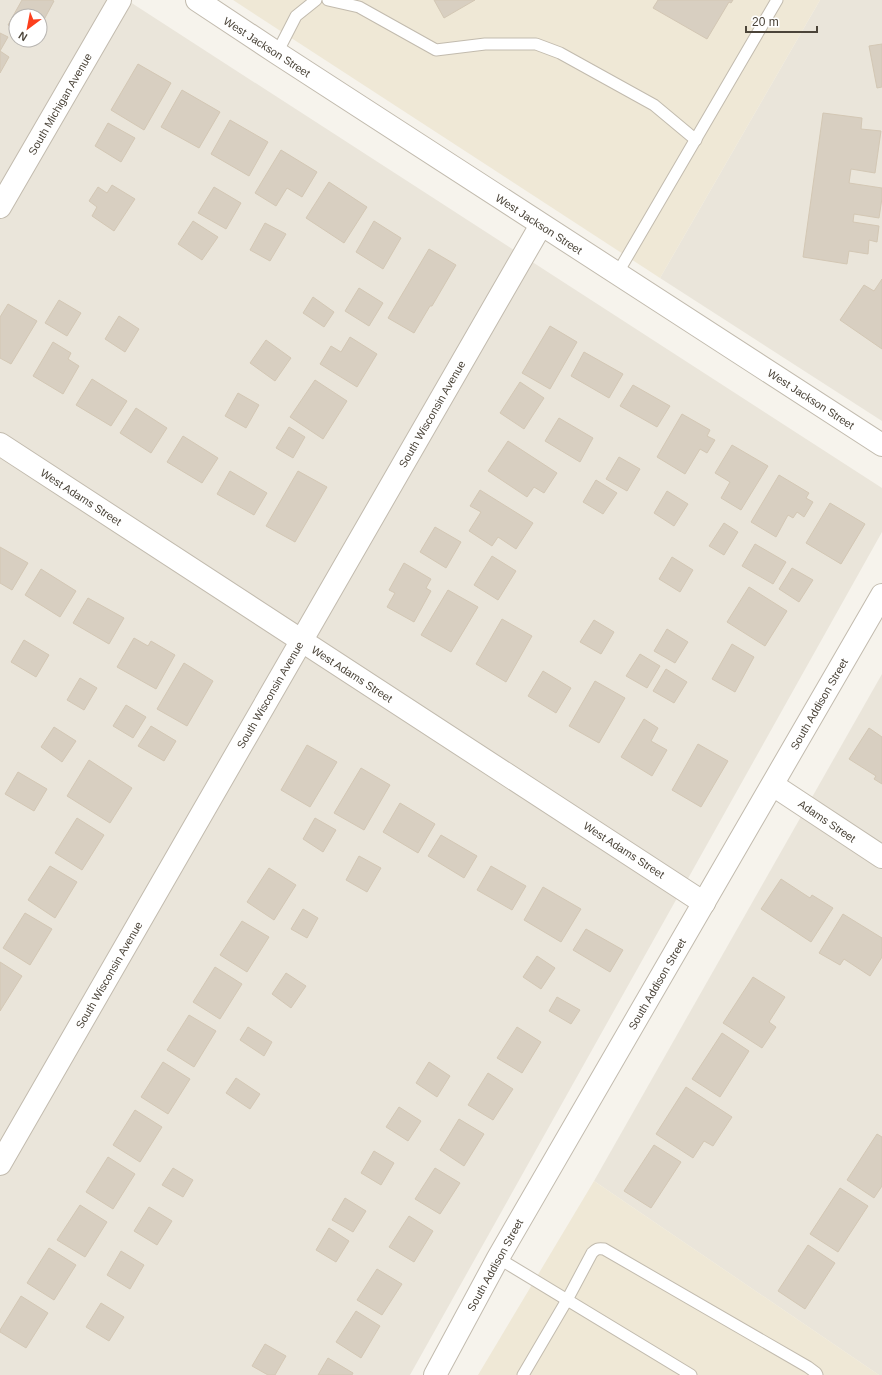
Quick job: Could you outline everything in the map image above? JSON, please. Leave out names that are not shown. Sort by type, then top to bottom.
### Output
[{"type":"street","name":"South Michigan Avenue","points":[[0,207],[120,0]]},
{"type":"street","name":"West Jackson Street","points":[[197,0],[277,54],[882,445]]},
{"type":"street","name":"South Wisconsin Avenue","points":[[0,1164],[541,225]]},
{"type":"street","name":"West Adams Street","points":[[0,444],[704,903]]},
{"type":"street","name":"South Addison Street","points":[[435,1375],[498,1258],[882,596]]},
{"type":"street","name":"Adams Street","points":[[773,785],[882,857]]},
{"type":"lane","points":[[277,54],[296,16],[316,0]]},
{"type":"lane","points":[[328,0],[359,7],[436,50],[485,44],[536,44],[560,53],[654,105],[696,140]]},
{"type":"lane","points":[[617,274],[777,0]]},
{"type":"lane","points":[[523,1375],[567,1300],[592,1253],[599,1248],[604,1249],[808,1367],[817,1375]]},
{"type":"lane","points":[[498,1258],[691,1375]]},
{"type":"shaded area","points":[[0,0],[127,0],[882,488],[882,532],[410,1375],[0,1375]]},
{"type":"shaded area","points":[[233,0],[820,0],[660,278]]},
{"type":"shaded area","points":[[820,0],[882,0],[882,421],[660,278]]},
{"type":"shaded area","points":[[882,674],[882,1375],[879,1375],[594,1181]]},
{"type":"shaded area","points":[[594,1181],[879,1375],[478,1375]]},
{"type":"building","points":[[22,0],[54,1],[48,12],[48,8],[18,8]]},
{"type":"building","points":[[434,0],[475,0],[444,18]]},
{"type":"building","points":[[658,0],[733,0],[731,3],[729,2],[707,39],[653,8]]},
{"type":"building","points":[[0,33],[8,37],[0,51]]},
{"type":"building","points":[[882,44],[882,87],[877,88],[869,46]]},
{"type":"building","points":[[0,51],[9,57],[0,73]]},
{"type":"building","points":[[138,64],[171,83],[144,130],[111,110]]},
{"type":"building","points":[[182,90],[220,112],[199,148],[161,127]]},
{"type":"building","points":[[823,113],[862,118],[861,129],[881,131],[875,173],[851,169],[849,183],[882,188],[879,218],[854,214],[853,222],[879,226],[877,242],[869,240],[868,254],[849,251],[847,264],[803,257]]},
{"type":"building","points":[[230,120],[268,142],[249,176],[211,154]]},
{"type":"building","points":[[108,123],[135,138],[121,162],[95,146]]},
{"type":"building","points":[[281,150],[317,172],[302,197],[287,188],[276,206],[255,193]]},
{"type":"building","points":[[329,182],[367,207],[344,243],[306,218]]},
{"type":"building","points":[[112,185],[135,199],[114,231],[92,216],[97,207],[89,201],[98,187],[107,193]]},
{"type":"building","points":[[214,187],[241,203],[226,229],[198,213]]},
{"type":"building","points":[[193,221],[218,237],[202,260],[178,244]]},
{"type":"building","points":[[374,221],[401,238],[383,269],[356,252]]},
{"type":"building","points":[[265,223],[286,234],[270,261],[250,250]]},
{"type":"building","points":[[429,249],[456,265],[414,333],[388,318]]},
{"type":"building","points":[[882,279],[882,349],[840,320],[864,285],[874,291]]},
{"type":"building","points":[[359,288],[383,303],[369,326],[345,311]]},
{"type":"building","points":[[313,297],[334,312],[324,327],[303,313]]},
{"type":"building","points":[[59,300],[81,313],[67,336],[45,323]]},
{"type":"building","points":[[8,304],[37,321],[11,364],[0,358],[0,317]]},
{"type":"building","points":[[119,316],[139,329],[125,352],[105,339]]},
{"type":"building","points":[[550,326],[577,342],[550,389],[522,373]]},
{"type":"building","points":[[350,337],[377,354],[357,387],[320,364],[331,346],[341,352]]},
{"type":"building","points":[[266,340],[291,358],[275,381],[250,363]]},
{"type":"building","points":[[53,342],[71,353],[68,359],[79,366],[63,394],[33,376]]},
{"type":"building","points":[[584,352],[623,374],[609,398],[571,376]]},
{"type":"building","points":[[92,379],[127,401],[111,426],[76,405]]},
{"type":"building","points":[[315,380],[347,401],[323,439],[290,417]]},
{"type":"building","points":[[520,382],[544,398],[524,429],[500,413]]},
{"type":"building","points":[[633,385],[670,406],[657,427],[620,406]]},
{"type":"building","points":[[238,393],[259,405],[246,428],[225,416]]},
{"type":"building","points":[[136,408],[167,428],[151,453],[120,433]]},
{"type":"building","points":[[682,414],[710,430],[707,436],[715,440],[707,453],[700,449],[685,474],[657,457]]},
{"type":"building","points":[[559,418],[593,438],[580,462],[545,441]]},
{"type":"building","points":[[289,427],[305,437],[293,458],[276,448]]},
{"type":"building","points":[[183,436],[218,458],[202,483],[167,462]]},
{"type":"building","points":[[508,441],[557,473],[544,493],[534,487],[527,497],[488,471]]},
{"type":"building","points":[[732,445],[768,466],[741,510],[721,498],[730,482],[715,473]]},
{"type":"building","points":[[619,457],[640,469],[627,491],[606,479]]},
{"type":"building","points":[[230,471],[267,493],[254,515],[217,494]]},
{"type":"building","points":[[298,471],[327,487],[295,542],[266,526]]},
{"type":"building","points":[[779,475],[809,493],[806,498],[813,502],[804,517],[797,512],[793,518],[788,515],[776,537],[751,522]]},
{"type":"building","points":[[596,480],[617,493],[603,514],[583,502]]},
{"type":"building","points":[[480,490],[533,523],[516,549],[498,537],[492,546],[469,531],[481,512],[470,506]]},
{"type":"building","points":[[667,491],[688,504],[674,526],[654,513]]},
{"type":"building","points":[[830,503],[865,524],[841,564],[806,543]]},
{"type":"building","points":[[724,523],[738,532],[724,555],[709,546]]},
{"type":"building","points":[[435,527],[461,542],[446,568],[420,552]]},
{"type":"building","points":[[755,544],[786,562],[773,584],[742,566]]},
{"type":"building","points":[[0,547],[28,563],[12,590],[0,583]]},
{"type":"building","points":[[492,556],[516,571],[498,600],[474,585]]},
{"type":"building","points":[[672,557],[693,570],[680,592],[659,579]]},
{"type":"building","points":[[404,563],[431,579],[426,588],[431,591],[414,622],[387,607],[395,593],[389,590]]},
{"type":"building","points":[[792,568],[813,580],[799,602],[779,589]]},
{"type":"building","points":[[41,569],[76,591],[60,617],[25,595]]},
{"type":"building","points":[[749,587],[787,611],[765,646],[727,622]]},
{"type":"building","points":[[448,590],[478,607],[451,652],[421,635]]},
{"type":"building","points":[[88,598],[124,618],[109,644],[73,623]]},
{"type":"building","points":[[502,619],[532,636],[506,682],[476,664]]},
{"type":"building","points":[[594,620],[614,632],[601,654],[580,642]]},
{"type":"building","points":[[667,629],[688,642],[675,663],[654,651]]},
{"type":"building","points":[[134,638],[148,646],[151,641],[175,655],[156,689],[117,667]]},
{"type":"building","points":[[24,640],[49,655],[36,677],[11,662]]},
{"type":"building","points":[[732,644],[754,657],[735,692],[712,679]]},
{"type":"building","points":[[640,654],[660,666],[647,688],[626,676]]},
{"type":"building","points":[[184,663],[213,681],[187,726],[157,709]]},
{"type":"building","points":[[666,669],[687,682],[674,703],[653,691]]},
{"type":"building","points":[[543,671],[571,688],[556,713],[528,696]]},
{"type":"building","points":[[80,678],[97,688],[84,710],[67,700]]},
{"type":"building","points":[[595,681],[625,698],[599,743],[569,726]]},
{"type":"building","points":[[126,705],[146,717],[133,738],[113,726]]},
{"type":"building","points":[[644,719],[658,728],[651,741],[667,750],[652,776],[621,757]]},
{"type":"building","points":[[151,726],[176,741],[164,761],[138,746]]},
{"type":"building","points":[[54,727],[76,741],[62,762],[41,747]]},
{"type":"building","points":[[869,728],[882,737],[882,784],[874,779],[876,776],[849,759]]},
{"type":"building","points":[[698,744],[728,761],[701,807],[672,790]]},
{"type":"building","points":[[307,745],[337,762],[310,807],[281,790]]},
{"type":"building","points":[[89,760],[132,788],[110,823],[67,796]]},
{"type":"building","points":[[361,768],[390,785],[364,830],[334,813]]},
{"type":"building","points":[[18,772],[47,789],[34,811],[5,794]]},
{"type":"building","points":[[400,803],[435,824],[418,853],[383,832]]},
{"type":"building","points":[[77,818],[104,835],[82,870],[55,853]]},
{"type":"building","points":[[315,818],[336,830],[323,852],[303,839]]},
{"type":"building","points":[[441,835],[477,856],[464,878],[428,856]]},
{"type":"building","points":[[359,856],[381,868],[367,892],[346,880]]},
{"type":"building","points":[[50,866],[77,882],[55,918],[28,900]]},
{"type":"building","points":[[491,866],[526,886],[512,910],[477,890]]},
{"type":"building","points":[[269,868],[296,885],[274,920],[247,902]]},
{"type":"building","points":[[781,879],[810,898],[812,895],[833,908],[811,942],[761,909]]},
{"type":"building","points":[[543,887],[581,909],[561,942],[524,920]]},
{"type":"building","points":[[303,909],[318,918],[307,938],[291,929]]},
{"type":"building","points":[[25,913],[52,929],[30,965],[3,948]]},
{"type":"building","points":[[843,914],[882,938],[882,957],[870,976],[844,959],[840,965],[819,953]]},
{"type":"building","points":[[242,921],[269,937],[247,972],[220,955]]},
{"type":"building","points":[[586,929],[623,950],[610,972],[573,950]]},
{"type":"building","points":[[537,956],[555,968],[541,989],[523,977]]},
{"type":"building","points":[[0,962],[22,976],[0,1011]]},
{"type":"building","points":[[215,967],[242,984],[220,1019],[193,1002]]},
{"type":"building","points":[[286,973],[306,986],[291,1008],[272,994]]},
{"type":"building","points":[[753,977],[785,997],[769,1022],[776,1027],[762,1048],[723,1023]]},
{"type":"building","points":[[557,997],[580,1010],[571,1024],[549,1011]]},
{"type":"building","points":[[189,1015],[216,1031],[194,1067],[167,1050]]},
{"type":"building","points":[[248,1027],[272,1042],[264,1056],[240,1040]]},
{"type":"building","points":[[517,1027],[541,1042],[522,1073],[497,1058]]},
{"type":"building","points":[[722,1033],[749,1051],[720,1097],[692,1079]]},
{"type":"building","points":[[163,1062],[190,1079],[168,1114],[141,1097]]},
{"type":"building","points":[[429,1062],[450,1076],[437,1097],[416,1083]]},
{"type":"building","points":[[488,1073],[513,1089],[493,1120],[468,1105]]},
{"type":"building","points":[[236,1078],[260,1094],[250,1109],[226,1093]]},
{"type":"building","points":[[686,1087],[732,1117],[713,1146],[704,1141],[693,1158],[656,1134]]},
{"type":"building","points":[[399,1107],[421,1121],[408,1141],[386,1127]]},
{"type":"building","points":[[135,1110],[162,1127],[140,1162],[113,1145]]},
{"type":"building","points":[[459,1119],[484,1134],[464,1166],[440,1150]]},
{"type":"building","points":[[877,1134],[882,1137],[882,1186],[874,1198],[847,1180]]},
{"type":"building","points":[[654,1145],[681,1162],[651,1208],[624,1191]]},
{"type":"building","points":[[374,1151],[394,1163],[381,1185],[361,1173]]},
{"type":"building","points":[[108,1157],[135,1174],[113,1209],[86,1192]]},
{"type":"building","points":[[173,1168],[193,1180],[183,1197],[162,1185]]},
{"type":"building","points":[[435,1168],[460,1183],[440,1214],[415,1199]]},
{"type":"building","points":[[840,1188],[868,1206],[838,1252],[810,1234]]},
{"type":"building","points":[[345,1198],[366,1211],[353,1232],[332,1220]]},
{"type":"building","points":[[80,1205],[107,1222],[85,1257],[57,1240]]},
{"type":"building","points":[[149,1207],[172,1221],[157,1245],[134,1231]]},
{"type":"building","points":[[409,1216],[433,1231],[414,1262],[389,1247]]},
{"type":"building","points":[[329,1228],[349,1241],[336,1262],[316,1250]]},
{"type":"building","points":[[808,1245],[835,1263],[805,1309],[778,1291]]},
{"type":"building","points":[[49,1248],[76,1265],[54,1300],[27,1283]]},
{"type":"building","points":[[121,1251],[144,1265],[130,1289],[107,1275]]},
{"type":"building","points":[[377,1269],[402,1284],[382,1315],[357,1300]]},
{"type":"building","points":[[21,1296],[48,1313],[26,1348],[0,1332]]},
{"type":"building","points":[[101,1303],[124,1317],[109,1341],[86,1327]]},
{"type":"building","points":[[356,1311],[380,1326],[361,1358],[336,1342]]},
{"type":"building","points":[[265,1344],[286,1356],[275,1375],[268,1375],[252,1366]]},
{"type":"building","points":[[328,1358],[353,1373],[352,1375],[318,1375]]}]
